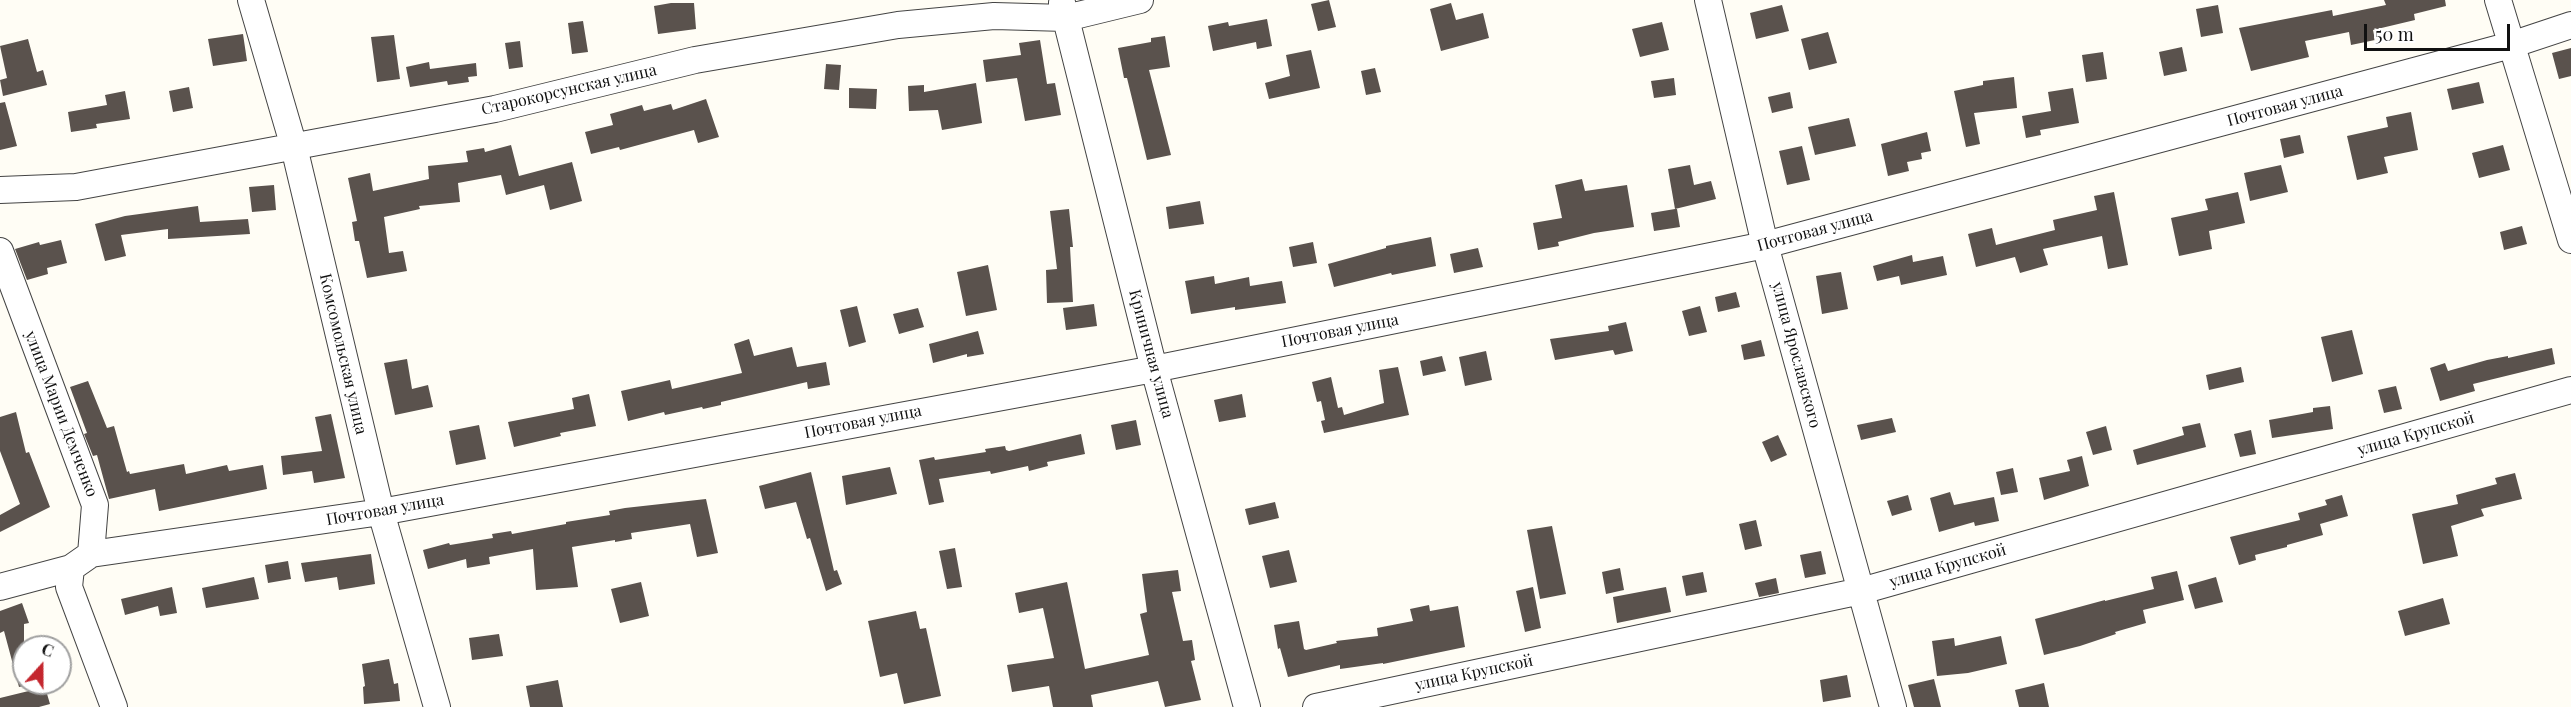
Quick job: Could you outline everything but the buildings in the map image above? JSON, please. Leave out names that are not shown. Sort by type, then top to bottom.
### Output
[{"type":"street","name":"Комсомольская улица","points":[[251,0],[294,147],[381,512],[437,707]]},
{"type":"street","name":"Старокорсунская улица","points":[[0,190],[76,187],[294,147],[495,109],[695,60],[898,25],[1140,0]]},
{"type":"street","name":"улица Ярославского","points":[[1708,0],[1765,244],[1893,707]]},
{"type":"street","points":[[2498,0],[2571,240]]},
{"type":"street","name":"Криничная улица","points":[[1063,9],[1154,369],[1247,707]]},
{"type":"street","name":"Почтовая улица","points":[[0,587],[81,561],[381,512],[1154,369],[1765,244],[2511,45],[2571,25]]},
{"type":"street","name":"улица Марии Демченко","points":[[0,251],[95,506],[81,561],[69,587],[114,707]]},
{"type":"street","name":"улица Крупской","points":[[1316,707],[1861,591],[2571,390]]}]
